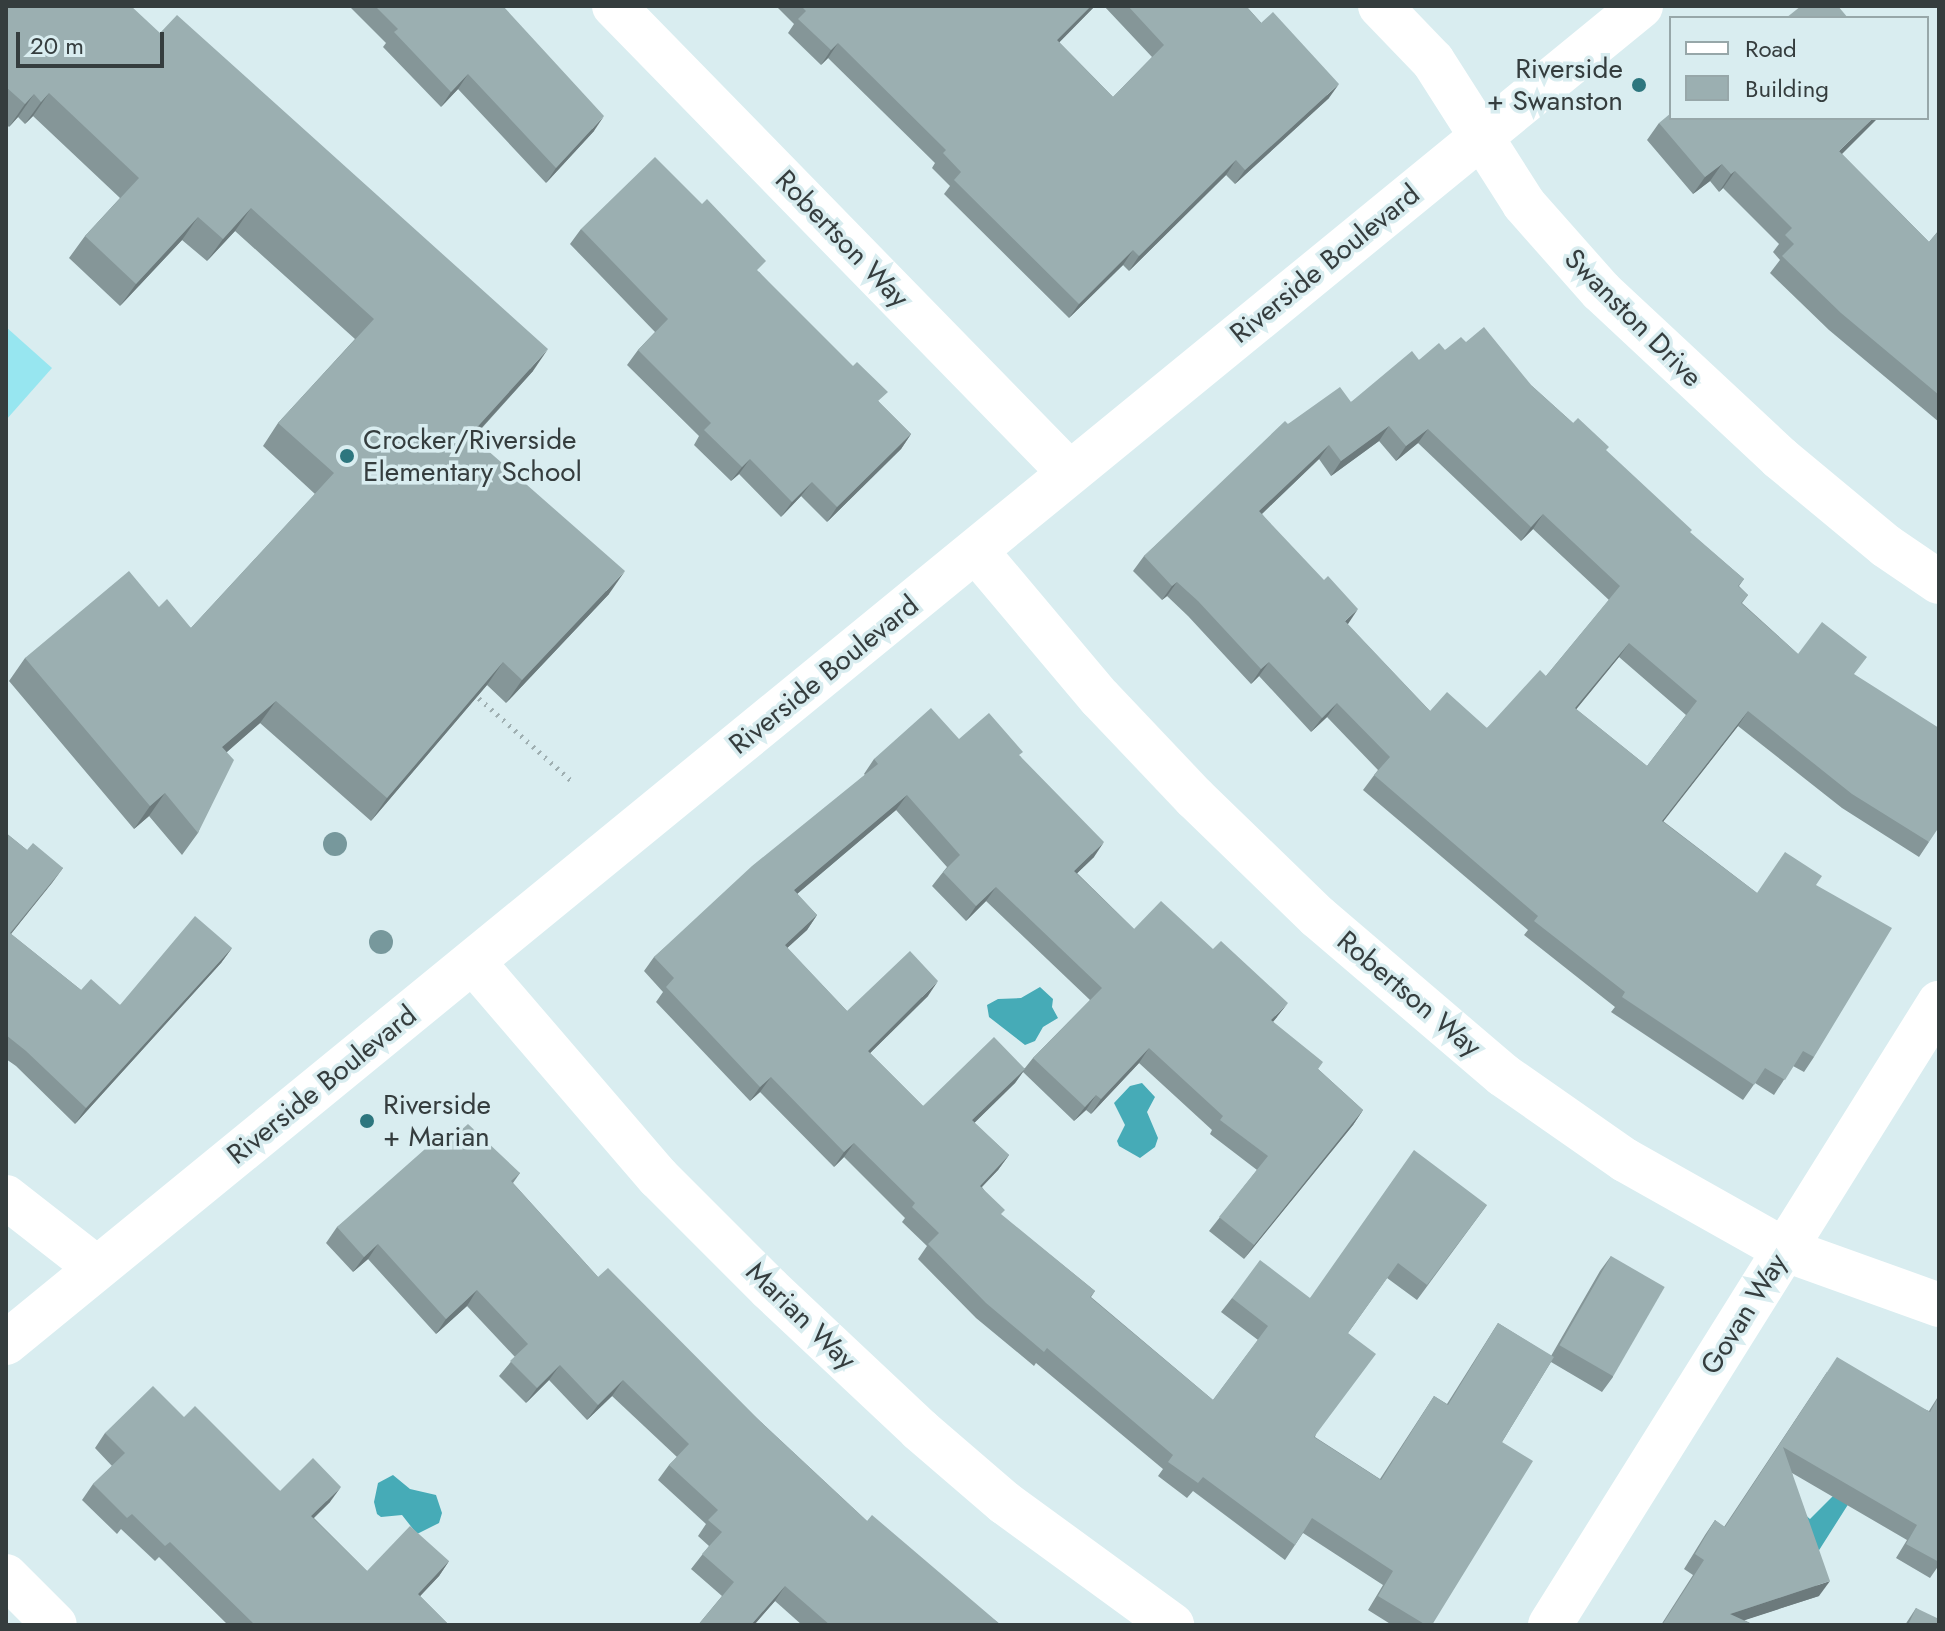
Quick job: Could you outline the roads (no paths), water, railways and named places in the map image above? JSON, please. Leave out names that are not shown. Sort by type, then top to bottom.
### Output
[{"type":"street","name":"Robertson Way","points":[[614,6],[1069,472]]},
{"type":"street","name":"Swanston Drive","points":[[1380,6],[1433,61],[1534,217],[1632,321],[1780,458],[1886,546],[1939,582]]},
{"type":"street","name":"Riverside Boulevard","points":[[6,1343],[1641,6]]},
{"type":"street","name":"Robertson Way","points":[[976,551],[1111,709],[1195,798],[1318,917],[1503,1075],[1625,1160],[1783,1249],[1939,1305]]},
{"type":"street","name":"Marian Way","points":[[473,962],[658,1177],[770,1289],[920,1430],[1005,1503],[1172,1625]]},
{"type":"street","name":"Govan Way","points":[[1550,1625],[1939,1003]]},
{"type":"street","points":[[6,1197],[97,1268]]},
{"type":"street","points":[[6,1576],[55,1625]]},
{"type":"place","name":"Riverside + Swanston","points":[[1639,85]]},
{"type":"place","name":"Crocker/Riverside Elementary School","points":[[347,456]]},
{"type":"place","name":"Riverside + Marian","points":[[367,1121]]}]
